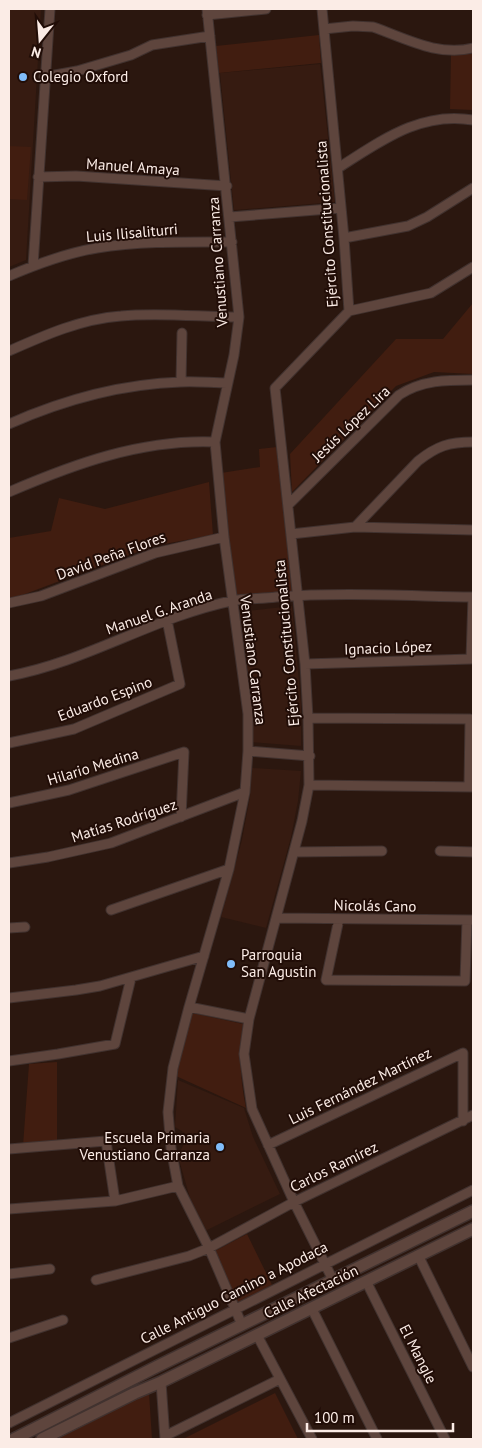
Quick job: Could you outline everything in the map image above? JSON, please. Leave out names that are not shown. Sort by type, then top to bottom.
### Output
[{"type":"street","points":[[33,266],[50,9]]},
{"type":"street","points":[[207,12],[266,9]]},
{"type":"street","name":"Ejército Constitucionalista","points":[[322,9],[338,168],[349,311],[275,388],[305,664],[310,756],[309,785],[302,821],[249,1018],[245,1045],[246,1076],[252,1109],[294,1202],[333,1280]]},
{"type":"street","name":"Venustiano Carranza","points":[[207,12],[239,317],[234,355],[215,442],[224,537],[246,700],[248,751],[245,792],[229,869],[189,1007],[174,1068],[168,1112],[171,1148],[178,1186],[209,1248],[242,1325]]},
{"type":"street","points":[[324,29],[364,25],[439,50],[452,51],[473,48]]},
{"type":"street","points":[[44,77],[77,72],[152,46],[210,36]]},
{"type":"street","points":[[338,168],[406,128],[430,120],[456,118],[473,120]]},
{"type":"street","name":"Manuel Amaya","points":[[38,177],[76,176],[226,186]]},
{"type":"street","points":[[344,238],[408,226],[427,217],[473,188]]},
{"type":"street","points":[[230,217],[341,208]]},
{"type":"street","name":"Luis Ilisaliturri","points":[[9,276],[33,266],[96,248],[170,242],[232,242]]},
{"type":"street","points":[[349,311],[431,293],[473,267]]},
{"type":"street","points":[[9,351],[58,329],[89,321],[121,316],[239,317]]},
{"type":"street","points":[[181,382],[182,333]]},
{"type":"street","name":"Jesús López Lira","points":[[288,505],[399,395],[414,386],[436,380],[473,380]]},
{"type":"street","points":[[9,424],[30,415],[103,392],[181,382],[227,383]]},
{"type":"street","points":[[9,492],[52,473],[110,455],[162,444],[215,442]]},
{"type":"street","points":[[355,526],[428,453],[446,444],[473,442]]},
{"type":"street","points":[[291,534],[355,526],[473,530]]},
{"type":"street","name":"David Peña Flores","points":[[9,603],[41,596],[155,553],[224,537]]},
{"type":"street","name":"Manuel G. Aranda","points":[[9,676],[34,670],[106,645],[167,620],[232,601],[299,595],[356,594],[473,597]]},
{"type":"street","name":"Ignacio López","points":[[305,664],[471,659],[473,597]]},
{"type":"street","name":"Eduardo Espino","points":[[9,743],[74,729],[180,684],[167,620]]},
{"type":"street","points":[[308,718],[470,719],[471,787],[309,785]]},
{"type":"street","points":[[248,751],[310,756]]},
{"type":"street","name":"Hilario Medina","points":[[9,804],[69,790],[184,752],[181,817]]},
{"type":"street","name":"Matías Rodríguez","points":[[9,863],[48,857],[111,843],[245,792]]},
{"type":"street","points":[[294,852],[382,851]]},
{"type":"street","points":[[440,851],[473,852]]},
{"type":"street","points":[[110,910],[229,869]]},
{"type":"street","name":"Nicolás Cano","points":[[277,918],[470,920]]},
{"type":"street","points":[[339,919],[326,980],[465,981],[470,920]]},
{"type":"street","points":[[9,928],[25,928]]},
{"type":"street","points":[[9,998],[76,990],[131,978],[204,956]]},
{"type":"street","points":[[9,1061],[115,1044],[131,978]]},
{"type":"street","points":[[189,1007],[249,1018]]},
{"type":"street","name":"Luis Fernández Martínez","points":[[268,1145],[463,1052],[463,1121]]},
{"type":"street","name":"Carlos Ramírez","points":[[96,1280],[189,1256],[209,1248],[294,1202],[473,1115]]},
{"type":"street","points":[[9,1149],[106,1141],[115,1201]]},
{"type":"street","points":[[9,1209],[115,1201],[178,1186]]},
{"type":"street","name":"Calle Antiguo Camino a Apodaca","points":[[9,1423],[473,1190]]},
{"type":"street","name":"Calle Antiguo Camino a Apodaca","points":[[14,1439],[473,1211]]},
{"type":"street","name":"Calle Afectación","points":[[162,1382],[418,1255],[473,1231]]},
{"type":"street","points":[[418,1255],[473,1367]]},
{"type":"street","points":[[9,1274],[50,1269]]},
{"type":"street","name":"El Mangle","points":[[366,1281],[445,1439]]},
{"type":"street","points":[[312,1309],[376,1439]]},
{"type":"street","points":[[9,1338],[63,1320]]},
{"type":"street","points":[[257,1335],[312,1439]]},
{"type":"street","points":[[156,1367],[162,1382],[165,1438],[280,1380]]},
{"type":"street","points":[[42,1439],[135,1393],[162,1382]]},
{"type":"shaded area","name":"Colegio Oxford","points":[[9,9],[41,9],[26,260],[9,267]]},
{"type":"shaded area","points":[[319,35],[321,63],[219,73],[216,46]]},
{"type":"shaded area","points":[[473,53],[473,110],[450,109],[451,54]]},
{"type":"shaded area","points":[[320,64],[335,202],[234,210],[220,73]]},
{"type":"shaded area","points":[[9,146],[31,147],[27,200],[9,199]]},
{"type":"shaded area","points":[[473,303],[473,374],[434,372],[396,386],[292,492],[290,454],[396,339],[443,339]]},
{"type":"shaded area","points":[[277,447],[292,591],[232,595],[221,473],[260,467],[259,449]]},
{"type":"shaded area","points":[[209,482],[213,535],[153,546],[9,600],[9,538],[51,531],[59,498],[105,509]]},
{"type":"shaded area","points":[[292,606],[301,704],[301,746],[251,742],[252,711],[237,612]]},
{"type":"shaded area","points":[[252,768],[301,771],[298,801],[291,837],[266,928],[221,917],[242,840],[250,797]]},
{"type":"shaded area","points":[[192,1013],[243,1024],[241,1066],[246,1108],[176,1076],[179,1058]]},
{"type":"shaded area","points":[[57,1062],[57,1142],[23,1146],[29,1064]]},
{"type":"shaded area","name":"Escuela Primaria Venustiano Carranza","points":[[178,1080],[244,1108],[253,1137],[280,1194],[203,1232],[192,1205],[178,1156],[188,1135],[175,1127]]},
{"type":"shaded area","points":[[247,1234],[273,1287],[236,1305],[211,1253]]},
{"type":"shaded area","points":[[149,1393],[152,1439],[57,1439]]},
{"type":"shaded area","points":[[275,1393],[298,1439],[183,1439]]},
{"type":"place","name":"Colegio Oxford","points":[[23,77]]},
{"type":"place","name":"Parroquia San Agustin","points":[[231,964]]},
{"type":"place","name":"Escuela Primaria Venustiano Carranza","points":[[220,1147]]}]
